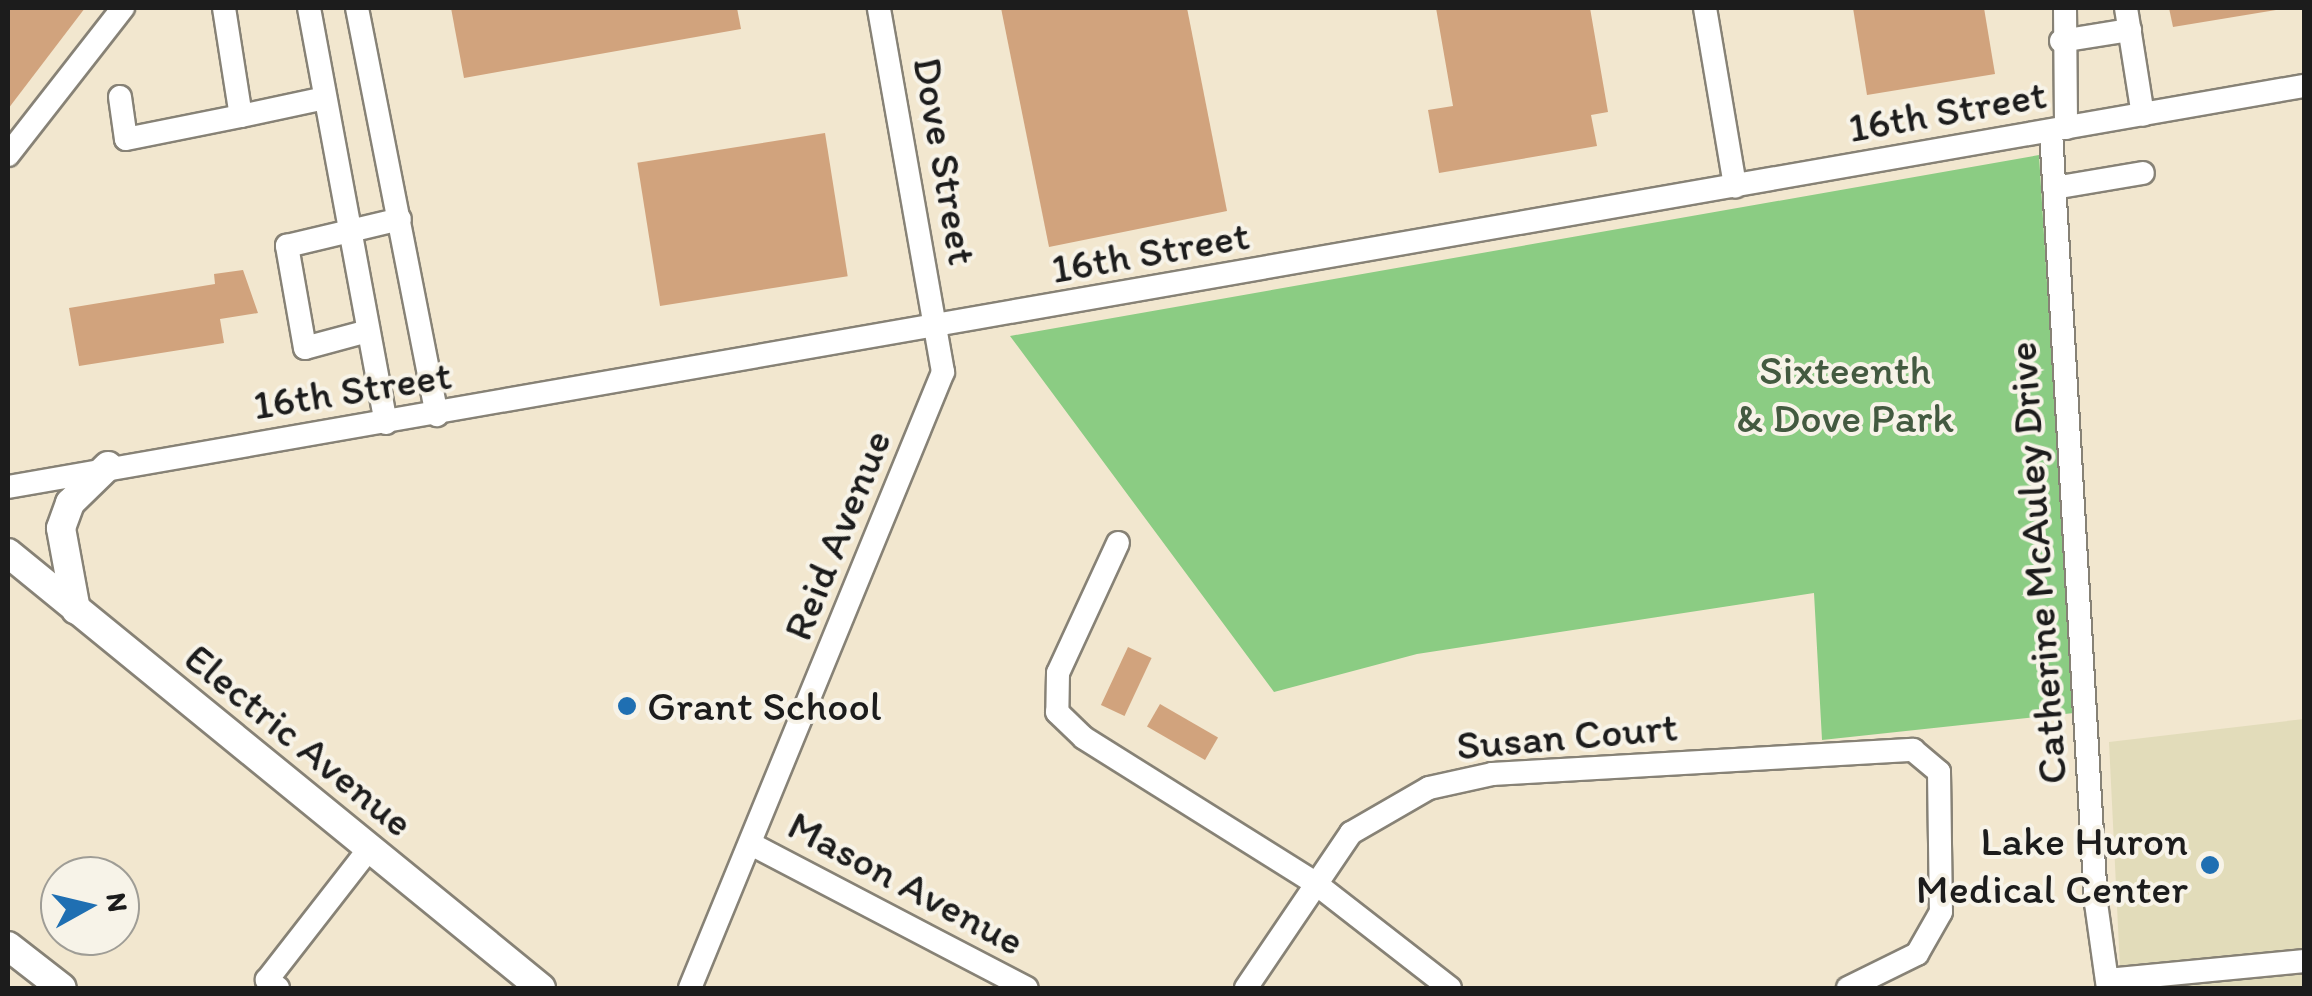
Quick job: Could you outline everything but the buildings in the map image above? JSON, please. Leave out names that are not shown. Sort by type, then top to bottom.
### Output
[{"type":"main road","points":[[77,611],[61,567],[61,528],[70,504],[108,466]]},
{"type":"main road","name":"Electric Avenue","points":[[8,552],[541,988]]},
{"type":"main road","points":[[8,946],[62,988]]},
{"type":"street","points":[[8,156],[123,8]]},
{"type":"street","points":[[224,8],[241,116]]},
{"type":"street","points":[[309,8],[386,424]]},
{"type":"street","points":[[357,8],[437,414]]},
{"type":"street","name":"Dove Street","points":[[879,8],[937,328]]},
{"type":"street","points":[[1705,8],[1735,186]]},
{"type":"street","name":"Catherine McAuley Drive","points":[[2065,8],[2054,188],[2108,984]]},
{"type":"street","points":[[2061,41],[2128,19],[2143,115]]},
{"type":"street","name":"16th Street","points":[[8,487],[108,466],[386,424],[2304,86]]},
{"type":"street","points":[[120,97],[126,139],[325,98]]},
{"type":"street","points":[[2054,188],[2144,172]]},
{"type":"street","points":[[368,331],[305,348],[287,246],[400,219]]},
{"type":"street","name":"Reid Avenue","points":[[690,988],[943,372],[937,328]]},
{"type":"street","points":[[1118,543],[1058,673],[1057,712],[1084,738],[1314,883],[1450,988]]},
{"type":"street","name":"Susan Court","points":[[1246,988],[1314,883],[1374,816],[1459,779],[1928,755],[1942,796],[1945,877],[1934,931],[1899,968],[1848,988]]},
{"type":"street","name":"Mason Avenue","points":[[752,844],[1027,988]]},
{"type":"street","points":[[278,988],[267,980],[369,849]]},
{"type":"street","points":[[2108,984],[2261,980],[2299,962]]},
{"type":"street","points":[[2295,988],[2299,962]]},
{"type":"shaded area","name":"Lake Huron Medical Center","points":[[2304,719],[2304,988],[2121,988],[2109,742]]},
{"type":"green space","name":"Sixteenth & Dove Park","points":[[2039,155],[2074,713],[1822,740],[1814,593],[1417,654],[1274,692],[1010,336]]},
{"type":"place","name":"Grant School","points":[[627,706]]},
{"type":"place","name":"Lake Huron Medical Center","points":[[2210,865]]}]
